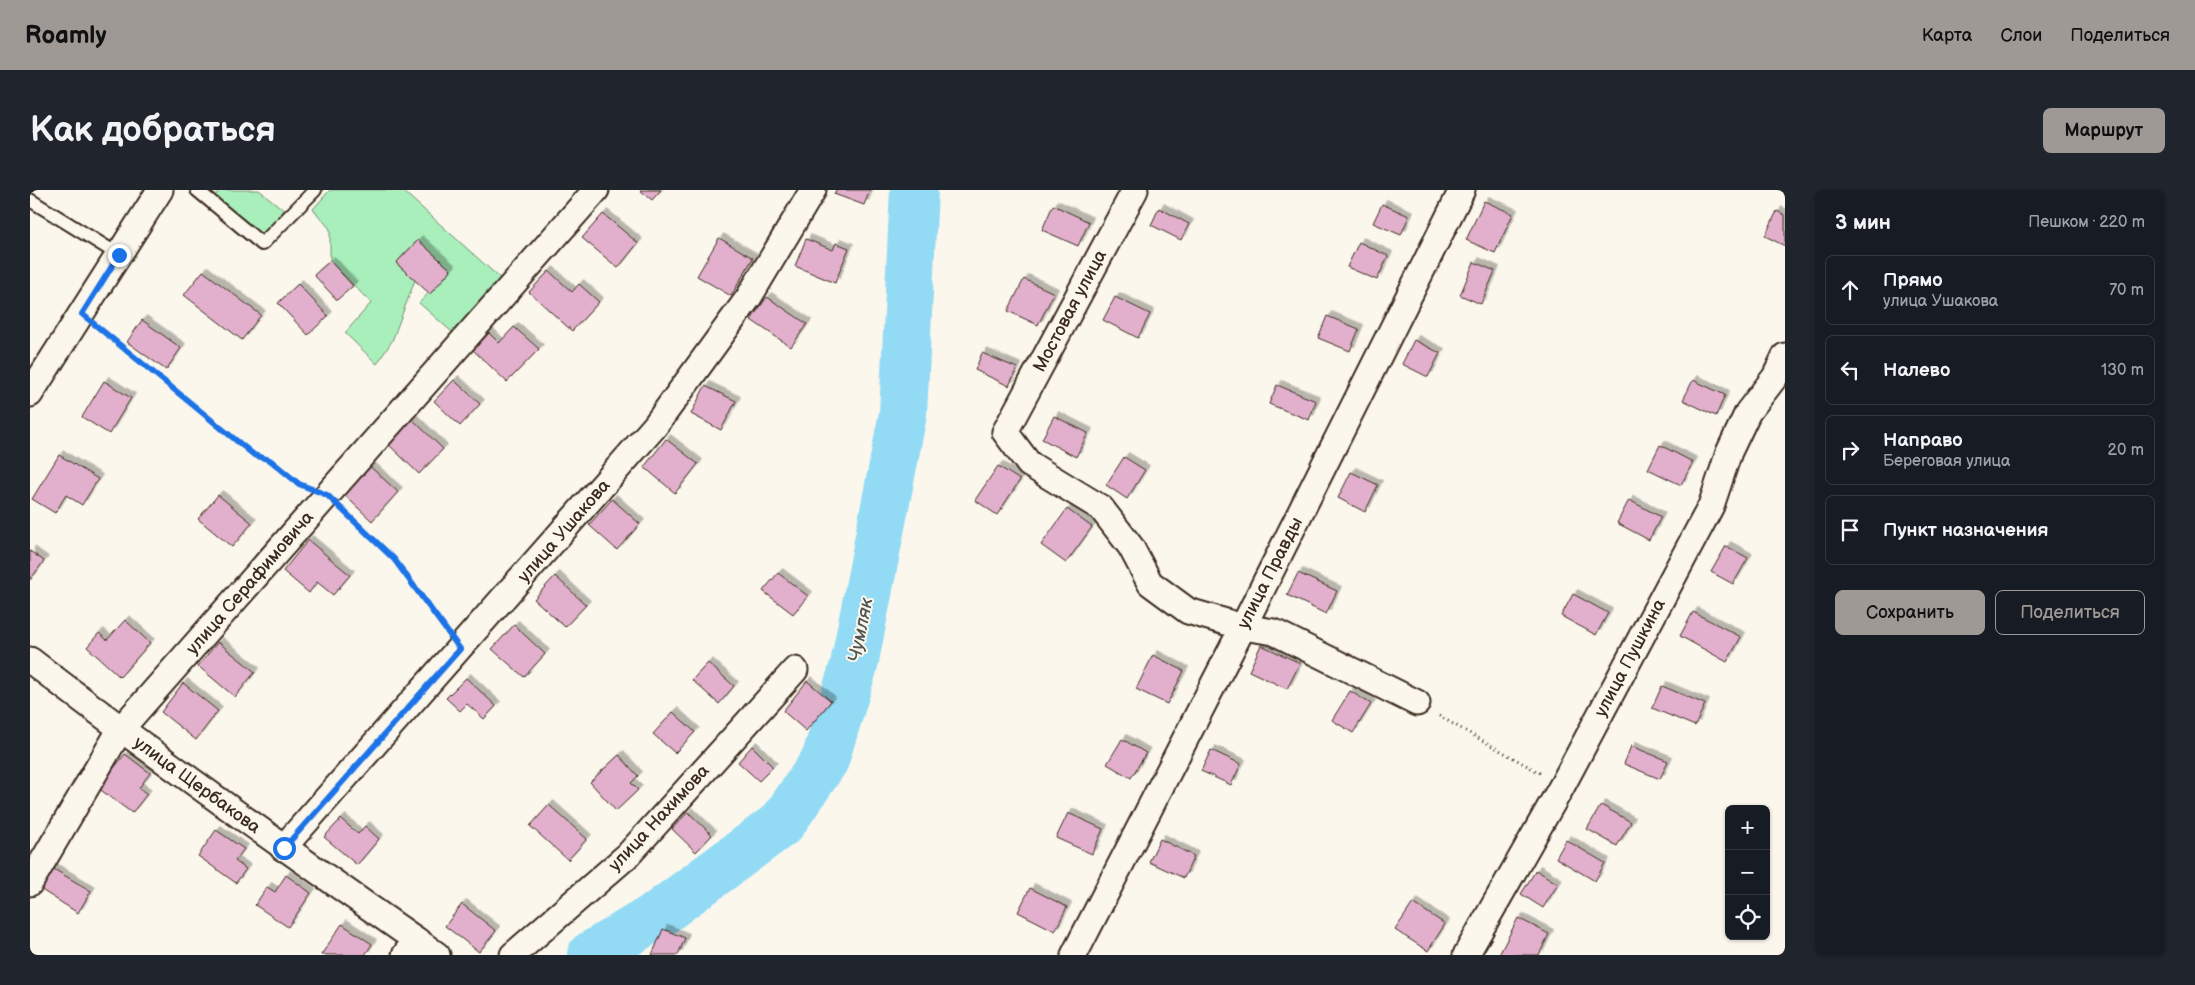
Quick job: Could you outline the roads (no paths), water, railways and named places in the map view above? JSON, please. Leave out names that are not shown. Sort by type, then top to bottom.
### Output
[{"type":"street","points":[[30,394],[160,190]]},
{"type":"street","name":"улица Серафимовича","points":[[30,883],[120,730],[596,190]]},
{"type":"street","name":"улица Ушакова","points":[[284,848],[655,426],[749,297],[814,190]]},
{"type":"street","name":"Мостовая улица","points":[[1135,190],[1005,432],[1029,464],[1101,508],[1131,546],[1150,583],[1188,611],[1243,627]]},
{"type":"street","name":"улица Правды","points":[[1074,955],[1243,627],[1462,190]]},
{"type":"street","name":"улица Пушкина","points":[[1466,955],[1562,786],[1711,506],[1729,452],[1748,412],[1782,372]]},
{"type":"street","points":[[1243,627],[1274,632],[1417,703]]},
{"type":"street","name":"улица Щербакова","points":[[30,660],[120,730],[284,848],[410,948]]},
{"type":"street","name":"улица Нахимова","points":[[513,955],[628,855],[795,670]]},
{"type":"street","points":[[410,948],[437,955]]},
{"type":"lane","points":[[197,190],[262,244],[315,190]]},
{"type":"lane","points":[[30,200],[119,255]]},
{"type":"waterway","name":"Чумляк","points":[[591,955],[659,914],[782,823],[825,760],[854,665],[903,414],[914,190]]}]
